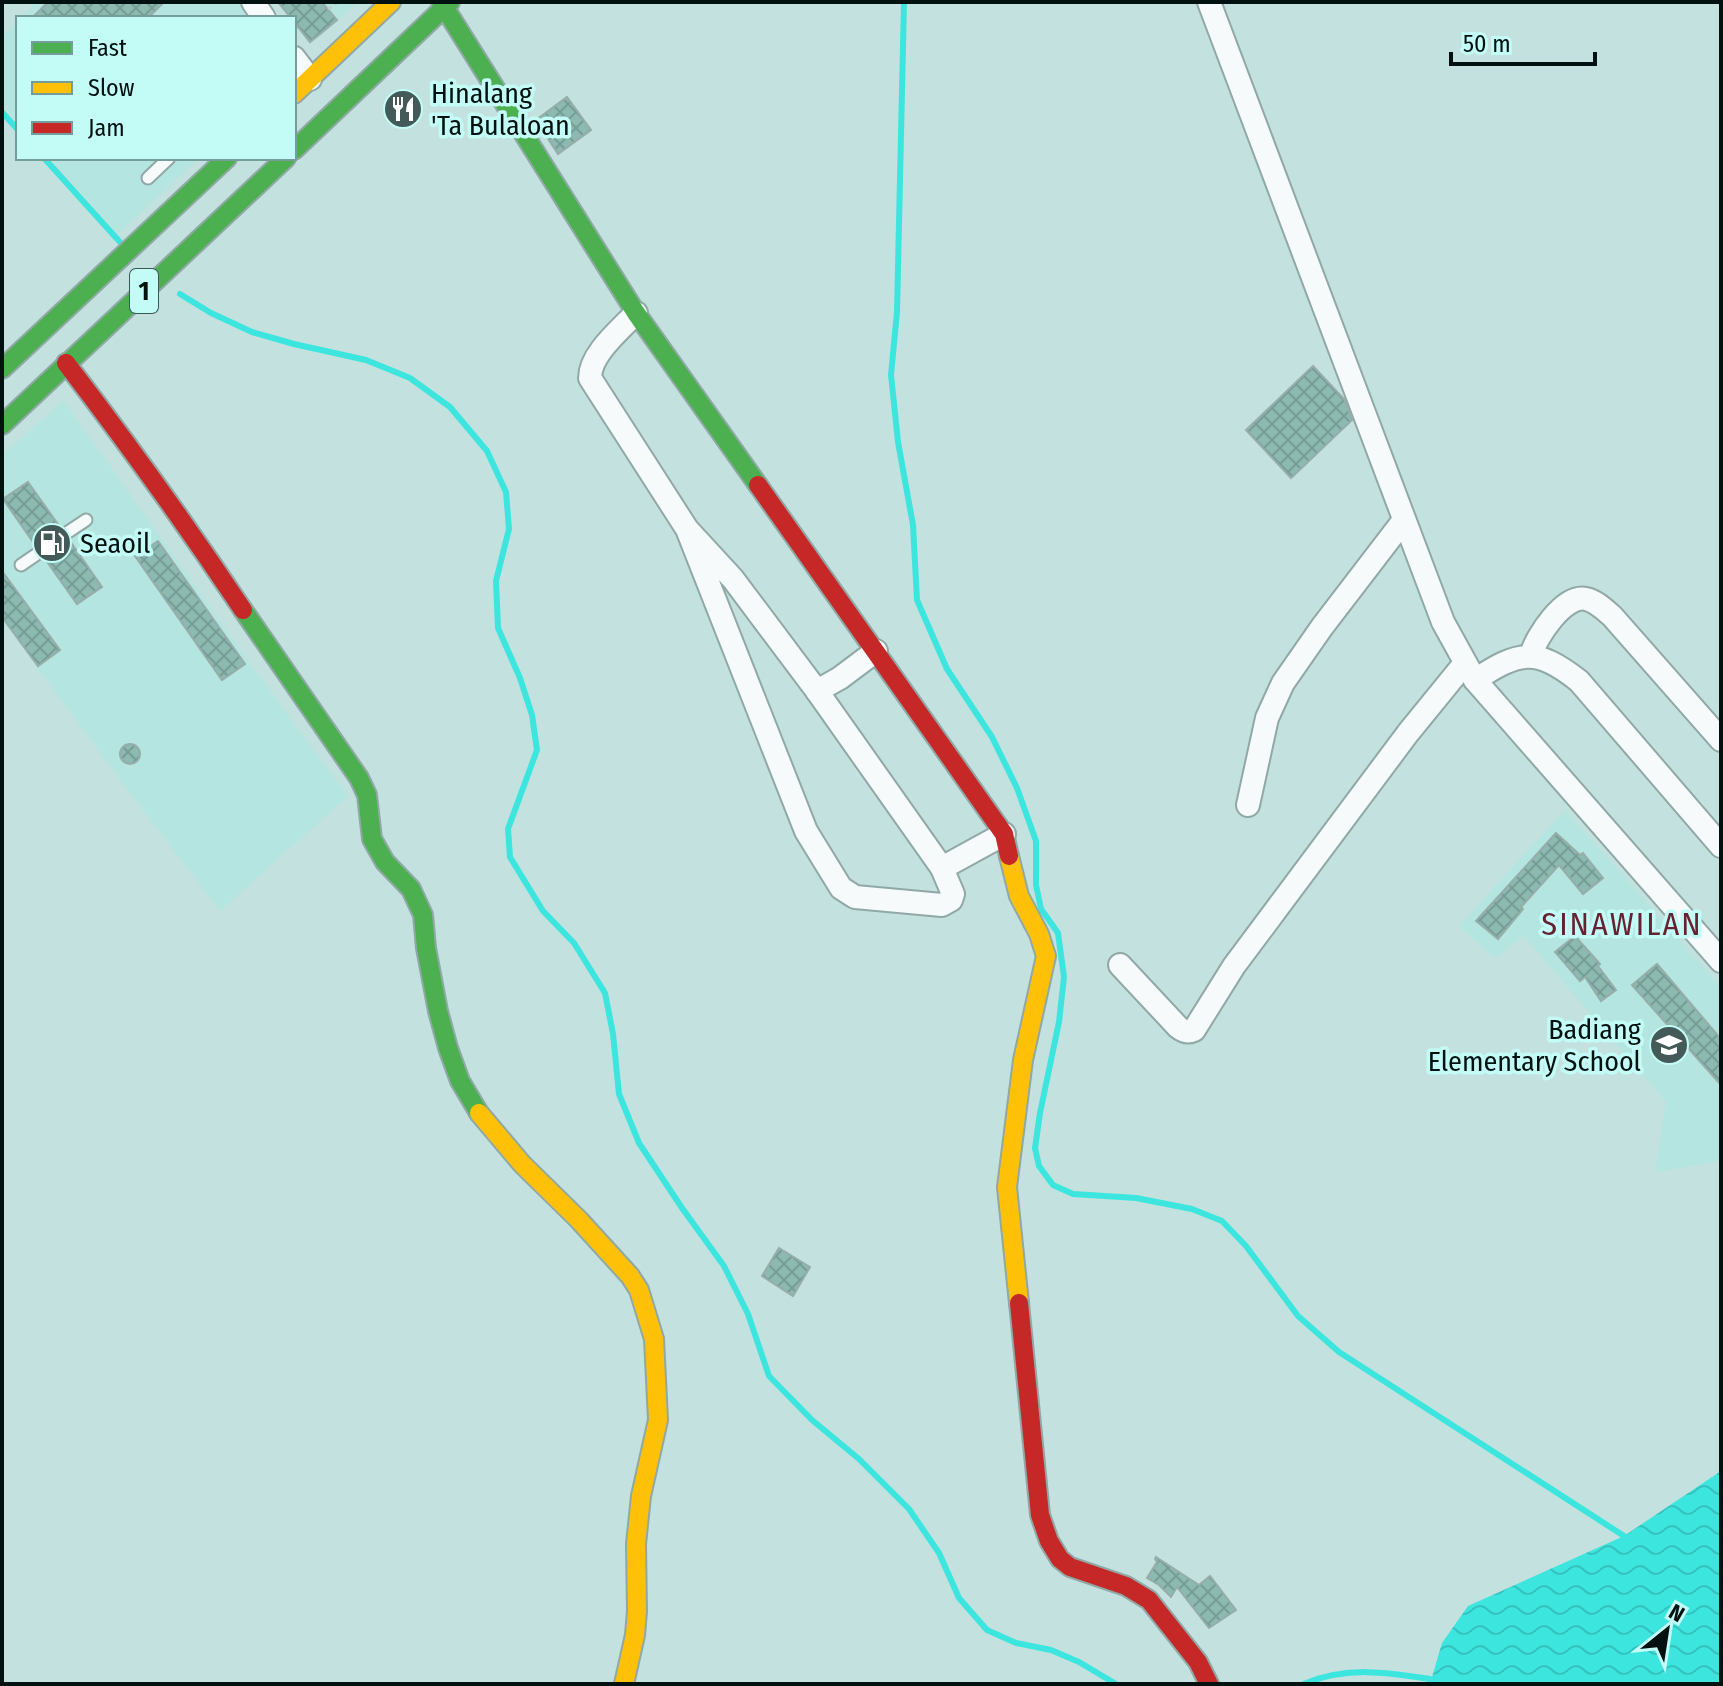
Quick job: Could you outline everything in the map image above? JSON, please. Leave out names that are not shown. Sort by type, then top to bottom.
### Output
[{"type":"main road","points":[[302,86],[391,2]]},
{"type":"main road","points":[[296,148],[445,4],[636,313],[1004,834],[1019,896],[1039,934],[1046,956],[1023,1060],[1007,1187],[1040,1515],[1049,1541],[1060,1559],[1070,1567],[1126,1586],[1149,1600],[1198,1662],[1209,1684]]},
{"type":"main road","name":"1","points":[[2,369],[225,160]]},
{"type":"main road","name":"1","points":[[2,425],[284,160]]},
{"type":"main road","points":[[66,363],[194,536],[359,778],[367,795],[372,839],[385,862],[411,889],[423,915],[426,948],[448,1048],[460,1081],[480,1115],[522,1164],[630,1276],[639,1290],[654,1339],[658,1420],[641,1496],[636,1544],[635,1635],[624,1684]]},
{"type":"street","points":[[1209,2],[1443,622],[1470,672],[1721,961]]},
{"type":"street","points":[[296,65],[302,86]]},
{"type":"street","points":[[636,313],[594,358],[590,378],[687,529],[733,579],[817,691],[942,868],[953,894],[951,900],[942,905],[863,899],[841,888],[806,831],[687,529]]},
{"type":"street","points":[[1248,805],[1267,718],[1283,683],[1404,520]]},
{"type":"street","points":[[1531,655],[1534,644],[1550,621],[1568,604],[1580,598],[1597,603],[1721,740]]},
{"type":"street","points":[[817,691],[876,651]]},
{"type":"street","points":[[1120,965],[1178,1027],[1183,1031],[1194,1030],[1234,966],[1408,733],[1470,672],[1515,658],[1531,655],[1563,669],[1579,681],[1721,846]]},
{"type":"street","points":[[942,868],[1004,834]]},
{"type":"lane","points":[[148,178],[167,160]]},
{"type":"lane","points":[[65,534],[86,520]]},
{"type":"lane","points":[[21,565],[40,552]]},
{"type":"path","points":[[328,9],[338,2]]},
{"type":"shaded area","points":[[36,2],[241,2],[252,16],[23,16]]},
{"type":"shaded area","points":[[276,2],[358,2],[310,45],[296,28],[296,16],[287,16]]},
{"type":"shaded area","points":[[16,23],[16,120],[2,104],[2,38]]},
{"type":"shaded area","points":[[52,160],[197,160],[118,234]]},
{"type":"shaded area","points":[[63,400],[348,796],[220,911],[2,620],[2,456]]},
{"type":"shaded area","name":"Badiang Elementary School","points":[[1565,810],[1721,987],[1721,1161],[1655,1172],[1666,1102],[1524,936],[1495,958],[1459,926]]},
{"type":"water","points":[[1721,1471],[1721,1684],[1430,1684],[1442,1643],[1468,1606],[1624,1536]]},
{"type":"building","points":[[48,2],[164,2],[150,16],[34,16]]},
{"type":"building","points":[[278,2],[322,2],[337,20],[310,42],[296,24],[296,16],[289,16]]},
{"type":"building","points":[[567,97],[591,130],[558,154],[536,120]]},
{"type":"building","points":[[1313,366],[1344,399],[1352,420],[1291,478],[1246,430]]},
{"type":"building","name":"Seaoil","points":[[28,482],[60,527],[58,539],[70,541],[102,587],[77,604],[45,559],[48,552],[46,547],[35,545],[3,499]]},
{"type":"building","points":[[158,541],[245,664],[222,680],[135,556]]},
{"type":"building","points":[[2,571],[60,650],[38,666],[2,617]]},
{"type":"building","points":[[126,744],[134,744],[140,754],[134,764],[126,764],[120,758],[120,750]]},
{"type":"building","points":[[1556,833],[1580,855],[1583,853],[1603,878],[1583,894],[1559,865],[1521,907],[1523,909],[1498,939],[1476,921]]},
{"type":"building","points":[[1575,936],[1600,964],[1598,966],[1616,990],[1601,1001],[1585,977],[1580,981],[1555,952]]},
{"type":"building","points":[[1657,964],[1721,1039],[1721,1085],[1632,985]]},
{"type":"building","points":[[779,1248],[810,1267],[793,1296],[762,1276]]},
{"type":"building","points":[[1156,1557],[1199,1585],[1210,1576],[1236,1610],[1209,1628],[1177,1587],[1171,1597],[1147,1578],[1157,1562]]},
{"type":"waterway","points":[[904,2],[897,312],[891,375],[898,442],[913,525],[917,600],[947,669],[992,737],[1017,788],[1036,841],[1036,885],[1041,909],[1058,933],[1064,977],[1059,1022],[1035,1148],[1039,1166],[1053,1185],[1073,1194],[1136,1198],[1192,1209],[1222,1221],[1246,1246],[1298,1316],[1339,1352],[1624,1536]]},
{"type":"waterway","points":[[2,112],[16,128]]},
{"type":"waterway","points":[[46,160],[119,241]]},
{"type":"waterway","points":[[180,294],[252,332],[366,360],[410,378],[450,407],[487,451],[506,492],[509,529],[496,581],[498,628],[532,715],[537,750],[508,829],[510,857],[543,911],[574,943],[605,993],[619,1094],[639,1143],[724,1266],[748,1314],[769,1376],[909,1509],[939,1553],[959,1598],[987,1630],[1016,1643],[1051,1650],[1116,1684]]},
{"type":"waterway","points":[[1304,1684],[1351,1673],[1430,1679]]},
{"type":"traffic: fast","points":[[441,2],[636,313],[758,485]]},
{"type":"traffic: fast","points":[[296,148],[450,2]]},
{"type":"traffic: fast","points":[[2,369],[225,160]]},
{"type":"traffic: fast","points":[[2,425],[284,160]]},
{"type":"traffic: fast","points":[[243,610],[359,778],[367,795],[372,839],[385,862],[411,889],[423,915],[426,948],[448,1048],[460,1081],[479,1113]]},
{"type":"traffic: slow","points":[[296,92],[391,2]]},
{"type":"traffic: slow","points":[[1009,856],[1019,896],[1039,934],[1046,956],[1023,1060],[1007,1187],[1019,1303]]},
{"type":"traffic: slow","points":[[479,1113],[522,1164],[630,1276],[639,1290],[654,1339],[658,1420],[641,1496],[636,1544],[635,1635],[624,1684]]},
{"type":"traffic: jam","points":[[66,363],[157,485],[243,610]]},
{"type":"traffic: jam","points":[[758,485],[1004,834],[1009,856]]},
{"type":"traffic: jam","points":[[1019,1303],[1040,1515],[1049,1541],[1060,1559],[1070,1567],[1126,1586],[1149,1600],[1198,1662],[1209,1684]]},
{"type":"place","name":"Hinalang 'Ta Bulaloan","points":[[403,109]]},
{"type":"place","name":"Seaoil","points":[[52,543]]},
{"type":"place","name":"Badiang Elementary School","points":[[1669,1045]]},
{"type":"district","name":"SINAWILAN","points":[[1622,924]]}]
